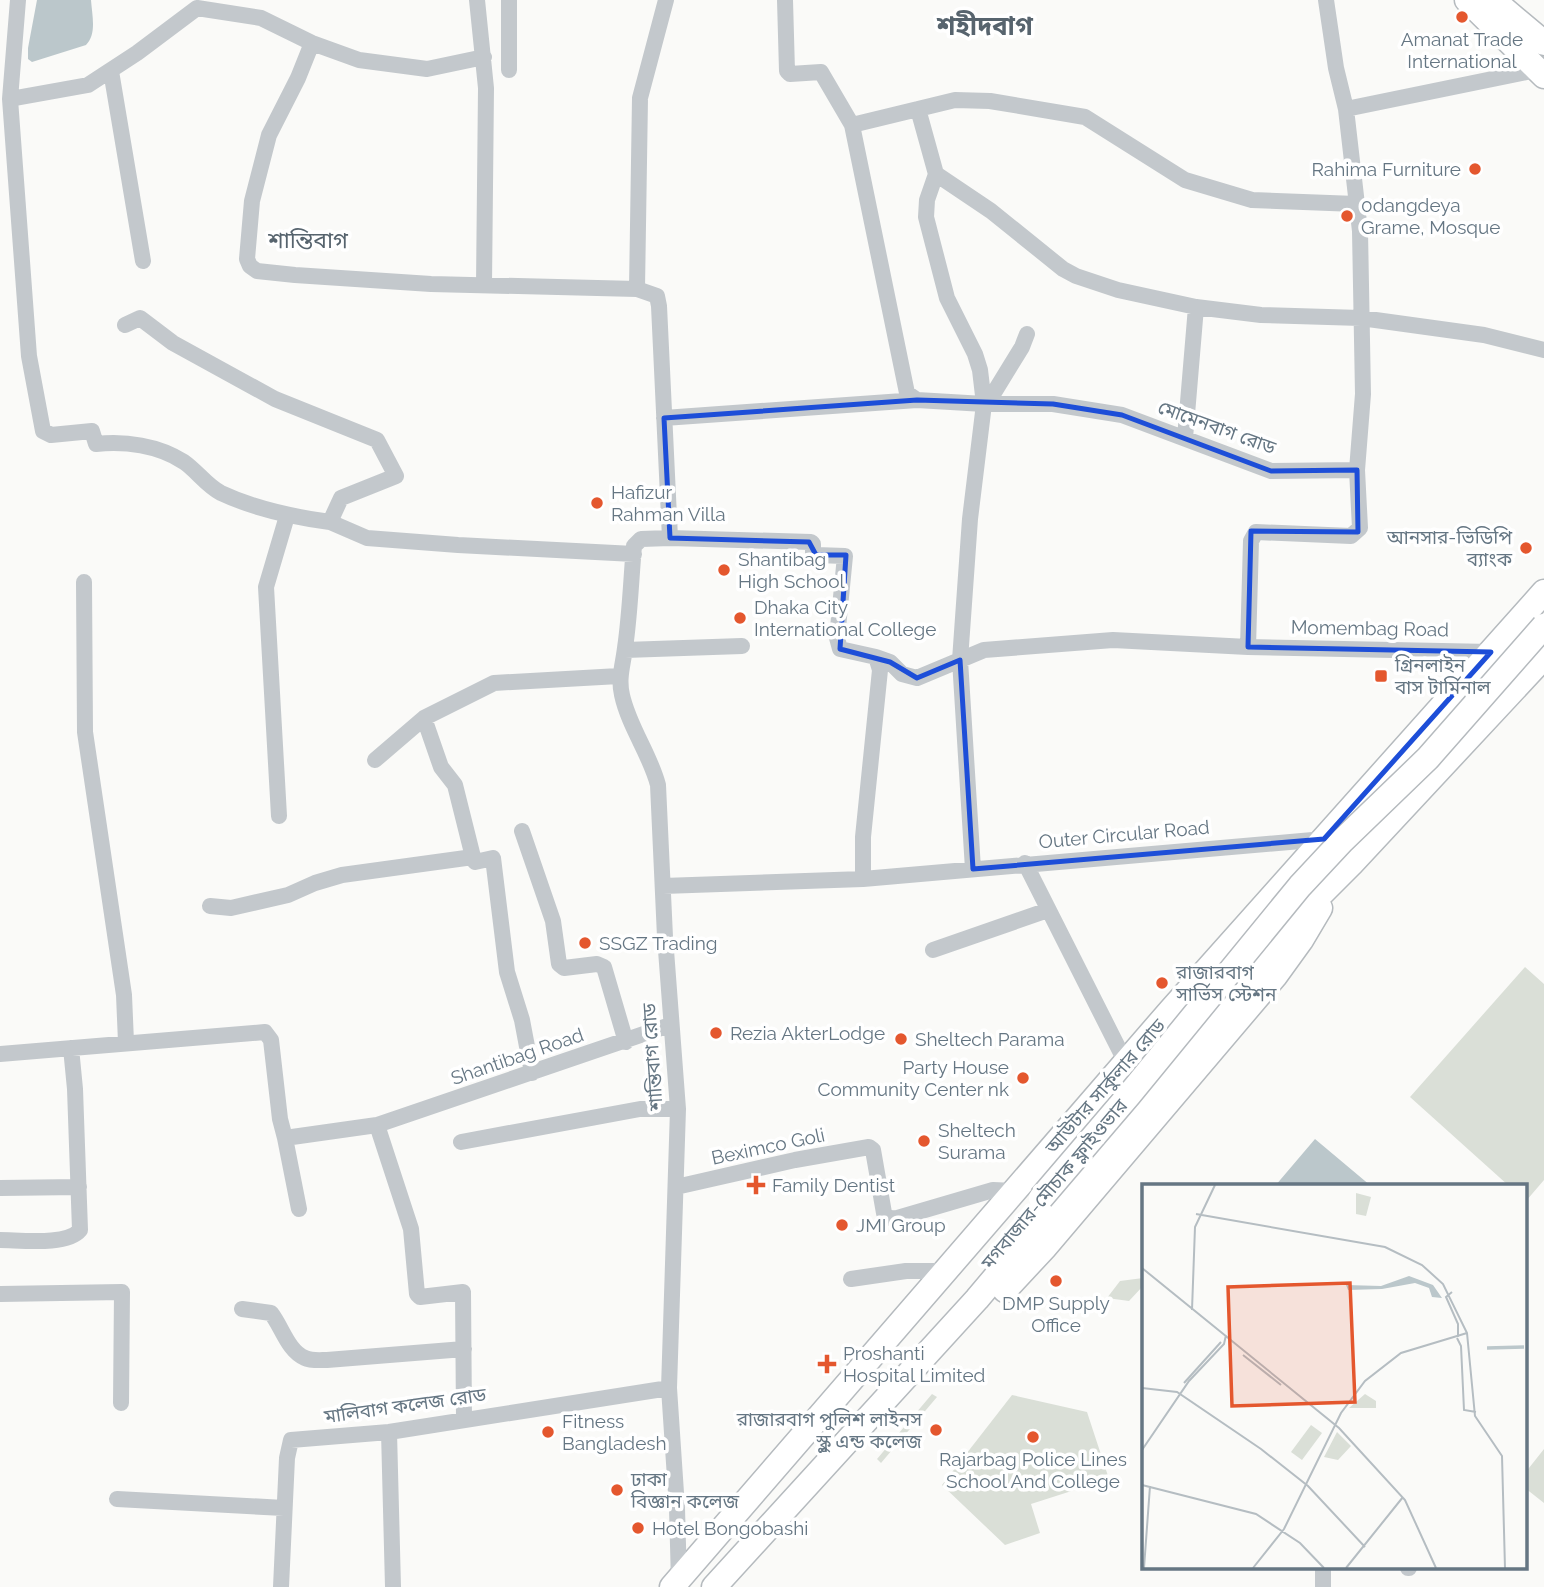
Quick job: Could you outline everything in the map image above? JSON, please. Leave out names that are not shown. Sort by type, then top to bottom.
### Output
[{"type":"main road","points":[[1467,0],[1540,73]]},
{"type":"main road","points":[[1493,0],[1544,43]]},
{"type":"main road","name":"আউটার সার্কুলার রোড","points":[[678,1585],[944,1270],[1544,592]]},
{"type":"main road","name":"মগবাজার-মৌচাক ফ্লাইওভার","points":[[703,1587],[964,1291],[1300,886],[1342,841],[1428,758],[1544,626]]},
{"type":"main road","points":[[1324,839],[1351,864],[1544,657]]},
{"type":"main road","name":"মগবাজার-মৌচাক ফ্লাইওভার","points":[[714,1587],[977,1299],[1105,1147],[1203,1024],[1301,913],[1351,864]]},
{"type":"main road","points":[[730,1587],[1045,1247],[1275,976],[1301,940],[1333,883]]},
{"type":"main road","points":[[678,1585],[973,1255],[986,1236],[997,1210]]},
{"type":"street","points":[[18,0],[10,99],[29,356],[43,432],[51,435],[92,431],[96,444],[138,444],[183,461],[219,492],[287,516],[330,522],[367,538],[458,545],[635,547],[670,537],[811,542],[813,554],[845,556],[837,638],[840,649],[890,662],[902,674],[917,678],[984,650],[1113,640],[1248,647],[1253,536],[1256,531],[1351,536],[1358,532],[1357,470],[1363,394],[1360,254],[1346,109],[1336,68],[1326,0]]},
{"type":"street","points":[[477,0],[484,57],[484,285]]},
{"type":"street","points":[[509,0],[509,70]]},
{"type":"street","points":[[637,289],[640,98],[666,0]]},
{"type":"street","points":[[785,0],[788,71],[790,74],[821,72],[852,125],[907,393],[917,400]]},
{"type":"street","points":[[10,99],[88,85],[197,8],[261,18],[312,43],[359,60],[427,69],[484,57]]},
{"type":"street","points":[[312,43],[298,78],[269,135],[252,201],[247,259],[250,266],[257,271],[295,275],[431,284],[637,289],[657,296],[670,537]]},
{"type":"street","points":[[111,71],[143,261]]},
{"type":"street","points":[[1346,109],[1540,73]]},
{"type":"street","points":[[852,125],[955,100],[990,101],[1086,117],[1185,180],[1252,200],[1356,204]]},
{"type":"street","points":[[918,109],[936,174],[927,200],[926,217],[947,298],[975,354],[985,404],[969,531],[960,660],[973,869]]},
{"type":"street","points":[[936,174],[991,211],[1076,276],[1118,290],[1196,307],[1282,316],[1361,318],[1484,335],[1544,350]]},
{"type":"street","points":[[1185,438],[1196,307]]},
{"type":"street","points":[[125,325],[140,318],[173,343],[275,399],[377,440],[396,476],[341,498],[330,522]]},
{"type":"street","points":[[985,404],[1015,360],[1027,334]]},
{"type":"street","name":"মোমেনবাগ রোড","points":[[664,418],[917,400],[1053,404],[1122,415],[1271,471],[1357,470]]},
{"type":"street","points":[[279,816],[266,587],[287,516]]},
{"type":"street","name":"শান্তিবাগ রোড","points":[[635,547],[620,676],[628,715],[655,771],[658,785],[670,1025],[678,1109],[669,1388],[677,1508],[678,1585]]},
{"type":"street","points":[[84,582],[85,732],[116,934],[124,995],[126,1042]]},
{"type":"street","points":[[625,650],[742,646]]},
{"type":"street","name":"Momembag Road","points":[[1248,647],[1491,652]]},
{"type":"street","points":[[863,879],[863,837],[880,670],[876,657]]},
{"type":"street","points":[[375,760],[424,718],[494,683],[620,676]]},
{"type":"street","points":[[424,718],[441,767],[455,785],[475,862],[493,859],[508,972],[522,1020],[532,1073]]},
{"type":"street","points":[[522,831],[553,921],[559,964],[564,968],[597,964],[604,967],[626,1042]]},
{"type":"street","name":"Outer Circular Road","points":[[1126,1063],[1025,863],[1324,839]]},
{"type":"street","points":[[210,906],[231,908],[288,895],[342,875],[473,857]]},
{"type":"street","points":[[663,886],[863,879],[1025,863]]},
{"type":"street","points":[[933,950],[1048,910]]},
{"type":"street","name":"Shantibag Road","points":[[285,1139],[377,1125],[670,1025]]},
{"type":"street","points":[[0,1054],[265,1032],[271,1040],[280,1119],[299,1209]]},
{"type":"street","points":[[0,1240],[54,1240],[74,1237],[80,1230],[71,1048]]},
{"type":"street","points":[[461,1142],[640,1109],[678,1109]]},
{"type":"street","points":[[377,1125],[411,1229],[415,1290],[420,1297],[463,1292],[464,1419]]},
{"type":"street","name":"Beximco Goli","points":[[676,1188],[795,1160],[869,1147],[873,1150],[884,1213],[887,1217],[894,1219],[993,1190],[1014,1191]]},
{"type":"street","points":[[0,1188],[79,1187]]},
{"type":"street","points":[[851,1279],[906,1271],[944,1270]]},
{"type":"street","points":[[0,1294],[121,1292],[121,1403]]},
{"type":"street","points":[[242,1309],[271,1313],[292,1348],[305,1359],[327,1360],[464,1349]]},
{"type":"street","name":"মালিবাগ কলেজ রোড","points":[[281,1587],[287,1458],[291,1440],[390,1432],[669,1388]]},
{"type":"street","points":[[390,1432],[393,1587]]},
{"type":"street","points":[[117,1499],[284,1508]]},
{"type":"highlighted area","points":[[917,400],[1053,404],[1122,415],[1271,471],[1357,470],[1358,532],[1251,531],[1248,647],[1491,652],[1324,839],[973,869],[960,660],[917,678],[890,662],[840,649],[846,555],[816,555],[809,542],[670,538],[664,418]]},
{"type":"shaded area","points":[[37,0],[91,0],[93,30],[86,45],[32,62],[28,59]]},
{"type":"shaded area","points":[[1525,967],[1544,984],[1544,1180],[1526,1201],[1526,1184],[1507,1184],[1410,1097]]},
{"type":"shaded area","points":[[1315,1139],[1369,1184],[1277,1184]]},
{"type":"shaded area","points":[[1142,1278],[1142,1287],[1129,1301],[1107,1298],[1120,1281]]},
{"type":"shaded area","points":[[932,1394],[937,1397],[881,1463],[877,1459]]},
{"type":"shaded area","points":[[1012,1395],[1087,1412],[1109,1479],[1031,1504],[1040,1533],[1005,1545],[942,1485]]},
{"type":"shaded area","points":[[1544,1449],[1544,1503],[1526,1489],[1526,1472]]},
{"type":"place","name":"Amanat Trade International","points":[[1462,17]]},
{"type":"place","name":"Rahima Furniture","points":[[1475,169]]},
{"type":"place","name":"0dangdeya Grame, Mosque","points":[[1347,216]]},
{"type":"place","name":"Hafizur Rahman Villa","points":[[597,503]]},
{"type":"place","name":"আনসার-ভিডিপি ব্যাংক","points":[[1526,548]]},
{"type":"place","name":"Shantibag High School","points":[[724,570]]},
{"type":"place","name":"Dhaka City International College","points":[[740,618]]},
{"type":"place","name":"গ্রিনলাইন বাস টার্মিনাল","points":[[1381,676]]},
{"type":"place","name":"SSGZ Trading","points":[[585,943]]},
{"type":"place","name":"রাজারবাগ সার্ভিস স্টেশন","points":[[1162,983]]},
{"type":"place","name":"Rezia AkterLodge","points":[[716,1033]]},
{"type":"place","name":"Sheltech Parama","points":[[901,1039]]},
{"type":"place","name":"Party House Community Center nk","points":[[1023,1078]]},
{"type":"place","name":"Sheltech Surama","points":[[924,1141]]},
{"type":"place","name":"Family Dentist","points":[[756,1185]]},
{"type":"place","name":"JMI Group","points":[[842,1225]]},
{"type":"place","name":"DMP Supply Office","points":[[1056,1281]]},
{"type":"place","name":"Proshanti Hospital Limited","points":[[827,1364]]},
{"type":"place","name":"রাজারবাগ পুলিশ লাইনস স্কুল এন্ড কলেজ","points":[[936,1430]]},
{"type":"place","name":"Fitness Bangladesh","points":[[548,1432]]},
{"type":"place","name":"Rajarbag Police Lines School And College","points":[[1033,1437]]},
{"type":"place","name":"ঢাকা বিজ্ঞান কলেজ","points":[[617,1490]]},
{"type":"place","name":"Hotel Bongobashi","points":[[638,1528]]},
{"type":"district","name":"শহীদবাগ","points":[[985,26]]},
{"type":"district","name":"শান্তিবাগ","points":[[308,240]]}]
